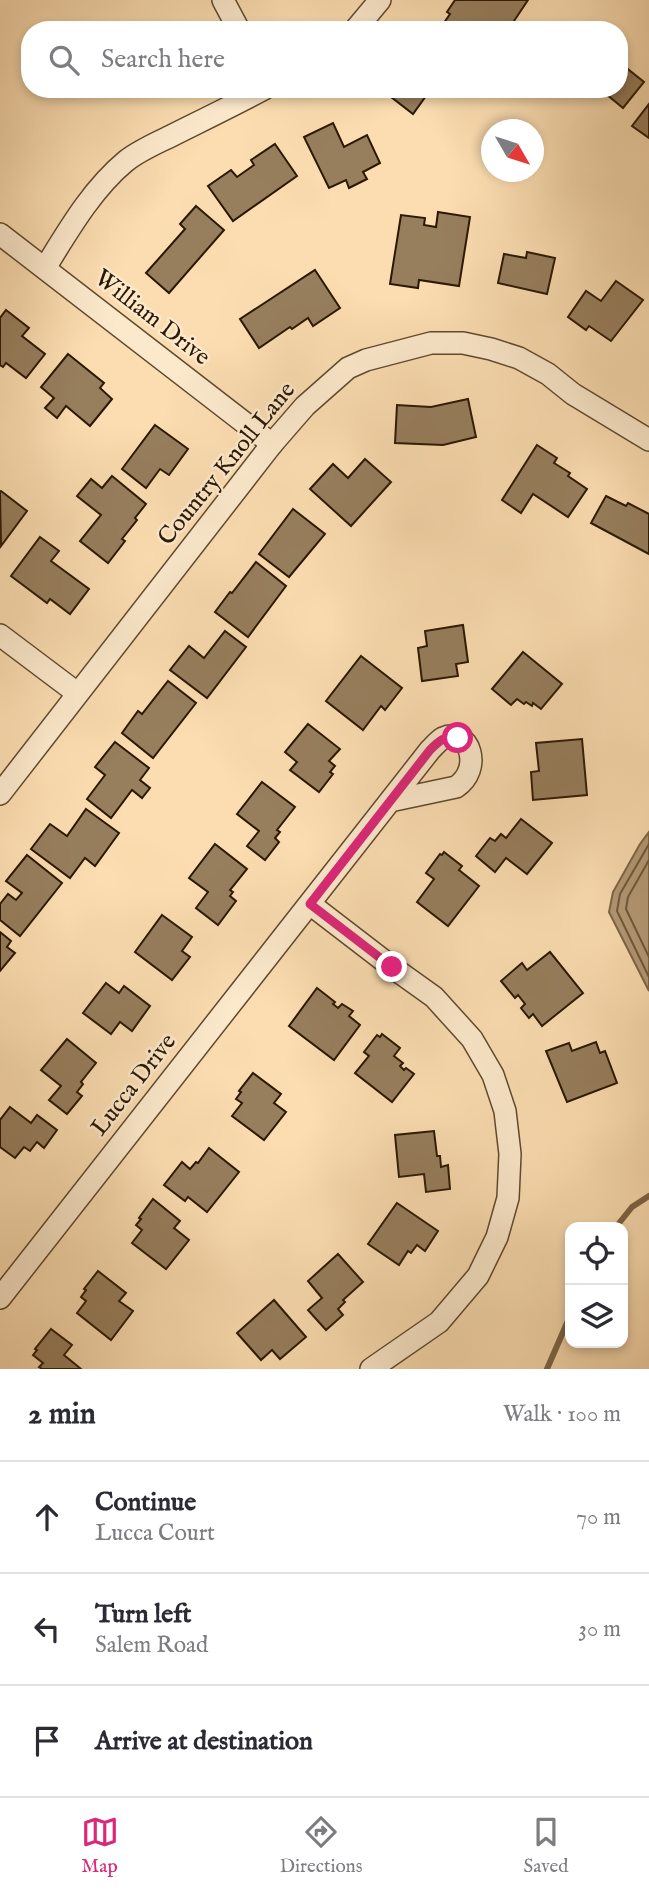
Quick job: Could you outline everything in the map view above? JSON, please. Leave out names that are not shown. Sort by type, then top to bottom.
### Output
[{"type":"street","points":[[223,0],[234,21]]},
{"type":"street","points":[[362,21],[380,0]]},
{"type":"street","points":[[45,268],[70,227],[107,179],[127,160],[246,98]]},
{"type":"street","name":"William Drive","points":[[0,234],[272,444]]},
{"type":"street","name":"Country Knoll Lane","points":[[0,794],[272,444],[305,406],[348,368],[366,360],[430,343],[463,343],[491,349],[519,358],[548,374],[573,394],[649,440]]},
{"type":"street","points":[[0,635],[77,693]]},
{"type":"street","name":"Lucca Drive","points":[[0,1298],[390,801]]},
{"type":"street","points":[[310,904],[434,997],[472,1039],[493,1075],[506,1111],[510,1154],[508,1198],[497,1237],[478,1276],[439,1322],[371,1369]]},
{"type":"water","points":[[649,832],[649,991],[609,912],[613,892]]},
{"type":"building","points":[[455,0],[528,0],[514,21],[445,21],[450,14],[447,12]]},
{"type":"building","points":[[628,69],[644,82],[623,108],[611,98],[628,98]]},
{"type":"building","points":[[392,98],[425,98],[413,114]]},
{"type":"building","points":[[649,104],[649,138],[632,126]]},
{"type":"building","points":[[333,123],[344,147],[367,135],[380,163],[363,172],[367,179],[349,188],[346,180],[329,188],[304,137]]},
{"type":"building","points":[[275,144],[297,176],[233,221],[208,186],[231,170],[237,177],[254,165],[251,160]]},
{"type":"building","points":[[196,206],[224,230],[169,293],[146,273],[185,229],[180,224]]},
{"type":"building","points":[[438,212],[470,217],[459,286],[419,280],[418,288],[390,284],[401,215],[425,218],[424,225],[436,227]]},
{"type":"building","points":[[527,252],[555,258],[547,294],[498,283],[504,254],[526,258]]},
{"type":"building","points":[[315,270],[340,308],[313,326],[308,318],[259,348],[240,319]]},
{"type":"building","points":[[616,281],[643,300],[611,341],[589,326],[586,330],[568,317],[586,291],[601,301]]},
{"type":"building","points":[[6,310],[29,328],[22,336],[45,354],[26,378],[6,363],[3,367],[0,365],[0,318]]},
{"type":"building","points":[[68,354],[104,383],[100,388],[112,399],[90,426],[66,406],[57,418],[45,408],[54,398],[41,387]]},
{"type":"building","points":[[468,399],[476,437],[443,445],[395,443],[397,405],[431,407]]},
{"type":"building","points":[[155,425],[188,449],[169,475],[160,469],[146,488],[122,469]]},
{"type":"building","points":[[537,445],[557,458],[554,463],[587,489],[568,517],[533,494],[521,513],[502,500]]},
{"type":"building","points":[[365,459],[391,482],[351,526],[310,489],[333,464],[348,478]]},
{"type":"building","points":[[112,476],[146,504],[122,539],[125,541],[108,563],[80,541],[101,515],[77,496],[91,479],[102,488]]},
{"type":"building","points":[[0,492],[27,511],[1,546]]},
{"type":"building","points":[[606,496],[649,514],[649,554],[591,523]]},
{"type":"building","points":[[293,509],[325,534],[289,577],[259,554]]},
{"type":"building","points":[[40,537],[59,551],[51,561],[89,589],[70,614],[50,599],[47,603],[11,576]]},
{"type":"building","points":[[256,562],[286,586],[248,637],[215,612]]},
{"type":"building","points":[[463,625],[468,662],[456,664],[458,676],[422,681],[418,648],[427,646],[425,631]]},
{"type":"building","points":[[225,631],[246,647],[207,698],[170,670],[189,646],[204,658]]},
{"type":"building","points":[[523,652],[562,684],[541,709],[533,703],[532,706],[526,702],[524,704],[517,699],[511,705],[492,689]]},
{"type":"building","points":[[361,656],[402,688],[385,710],[381,706],[363,730],[326,701]]},
{"type":"building","points":[[168,681],[196,703],[153,758],[122,733],[138,711],[142,714]]},
{"type":"building","points":[[308,724],[340,749],[329,761],[335,766],[330,772],[333,774],[319,792],[290,770],[297,762],[285,752]]},
{"type":"building","points":[[582,739],[587,795],[533,800],[531,772],[539,771],[536,743]]},
{"type":"building","points":[[115,742],[149,768],[140,780],[150,788],[142,798],[132,790],[111,818],[87,799],[105,775],[95,767]]},
{"type":"building","points":[[262,782],[295,807],[277,830],[280,832],[275,838],[279,842],[265,860],[247,846],[259,831],[237,814]]},
{"type":"building","points":[[86,809],[119,833],[95,866],[85,858],[70,878],[31,849],[50,824],[67,836]]},
{"type":"building","points":[[521,819],[552,843],[527,874],[506,858],[495,872],[476,856],[490,838],[495,841],[501,834],[506,838]]},
{"type":"building","points":[[215,844],[247,869],[230,890],[233,892],[230,896],[236,901],[218,925],[196,908],[208,892],[189,878]]},
{"type":"building","points":[[444,852],[462,866],[459,870],[479,886],[448,926],[417,902],[434,879],[426,873]]},
{"type":"building","points":[[27,855],[62,883],[20,936],[0,920],[0,904],[8,894],[16,900],[22,893],[6,881]]},
{"type":"building","points":[[162,915],[192,937],[182,951],[190,957],[172,980],[135,952]]},
{"type":"building","points":[[0,932],[11,941],[7,947],[15,953],[0,971]]},
{"type":"building","points":[[550,952],[583,993],[542,1026],[533,1014],[529,1018],[521,1008],[525,1004],[518,995],[515,998],[501,981],[522,963],[527,970]]},
{"type":"building","points":[[106,983],[119,993],[124,986],[150,1006],[132,1031],[120,1022],[111,1034],[83,1013]]},
{"type":"building","points":[[317,988],[335,1002],[333,1004],[338,1008],[342,1004],[353,1011],[349,1016],[360,1025],[334,1060],[289,1026]]},
{"type":"building","points":[[382,1034],[400,1048],[394,1056],[403,1063],[400,1066],[414,1074],[392,1102],[355,1073],[369,1056],[364,1052],[377,1035],[380,1037]]},
{"type":"building","points":[[67,1039],[96,1063],[81,1082],[83,1084],[77,1092],[82,1096],[67,1114],[49,1100],[61,1086],[41,1070]]},
{"type":"building","points":[[596,1042],[600,1053],[605,1051],[617,1083],[567,1102],[546,1051],[569,1043],[572,1051]]},
{"type":"building","points":[[253,1073],[281,1094],[274,1103],[286,1112],[264,1140],[232,1116],[242,1103],[236,1099],[241,1092],[239,1091]]},
{"type":"building","points":[[10,1107],[31,1123],[37,1115],[57,1130],[44,1148],[37,1142],[30,1151],[24,1147],[15,1158],[0,1147],[0,1120]]},
{"type":"building","points":[[434,1131],[441,1167],[448,1165],[450,1189],[426,1192],[424,1174],[399,1177],[395,1135]]},
{"type":"building","points":[[209,1148],[239,1172],[207,1212],[188,1197],[185,1201],[164,1185],[182,1162],[190,1169]]},
{"type":"building","points":[[153,1199],[180,1221],[174,1228],[189,1240],[166,1269],[132,1243],[142,1230],[136,1225],[141,1219],[139,1218]]},
{"type":"building","points":[[397,1203],[438,1231],[425,1251],[417,1245],[411,1253],[408,1251],[399,1265],[368,1244]]},
{"type":"building","points":[[338,1254],[363,1282],[343,1300],[345,1302],[338,1309],[343,1315],[326,1330],[308,1310],[322,1298],[308,1281]]},
{"type":"building","points":[[98,1271],[126,1293],[119,1301],[133,1311],[111,1340],[77,1313],[86,1301],[81,1297],[86,1290],[84,1289]]},
{"type":"building","points":[[274,1300],[306,1337],[280,1359],[272,1350],[261,1360],[237,1333]]},
{"type":"building","points":[[51,1329],[72,1345],[64,1355],[81,1369],[39,1367],[43,1363],[33,1355]]},
{"type":"waterway","points":[[620,1222],[632,1207],[649,1196]]},
{"type":"waterway","points":[[547,1369],[565,1328]]},
{"type":"route","points":[[392,967],[310,904],[430,750],[446,737],[458,738]]}]
